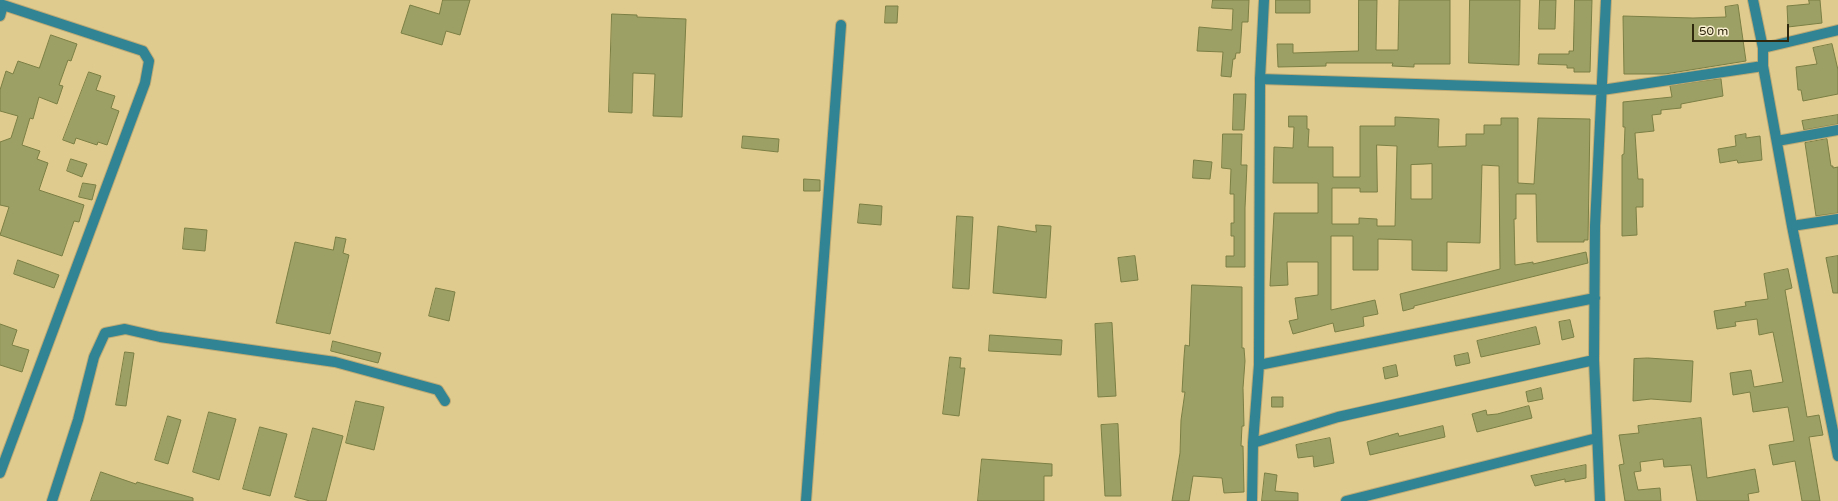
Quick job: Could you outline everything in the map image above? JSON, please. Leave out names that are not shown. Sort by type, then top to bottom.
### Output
[{"type":"street","points":[[1252,501],[1253,443],[1259,365],[1260,79],[1264,0]]},
{"type":"street","points":[[1600,501],[1594,360],[1595,226],[1606,0]]},
{"type":"street","points":[[1753,0],[1764,48],[1763,66],[1792,226],[1838,456]]},
{"type":"street","points":[[0,16],[2,5],[143,51],[149,61],[145,82],[0,473]]},
{"type":"street","points":[[806,501],[841,25]]},
{"type":"street","points":[[1764,48],[1838,30]]},
{"type":"street","points":[[1260,79],[1602,90],[1763,66]]},
{"type":"street","points":[[1777,141],[1838,130]]},
{"type":"street","points":[[1792,226],[1838,219]]},
{"type":"street","points":[[1259,365],[1595,298]]},
{"type":"street","points":[[52,501],[78,420],[94,357],[105,333],[125,329],[160,337],[335,362],[438,390],[445,401]]},
{"type":"street","points":[[1253,443],[1338,417],[1594,360]]},
{"type":"street","points":[[1346,501],[1597,438]]},
{"type":"building","points":[[443,0],[470,0],[460,35],[446,31],[442,45],[401,33],[410,5],[439,14]]},
{"type":"building","points":[[1213,0],[1249,0],[1248,22],[1242,22],[1240,53],[1236,53],[1235,59],[1233,59],[1231,77],[1221,76],[1223,52],[1197,51],[1199,27],[1232,30],[1233,9],[1212,8]]},
{"type":"building","points":[[1276,0],[1310,0],[1310,13],[1276,13]]},
{"type":"building","points":[[1359,0],[1377,0],[1376,50],[1398,50],[1399,0],[1450,0],[1450,64],[1414,64],[1414,67],[1392,66],[1393,63],[1326,63],[1326,66],[1278,67],[1277,44],[1293,44],[1293,53],[1358,51]]},
{"type":"building","points":[[1470,0],[1520,0],[1519,65],[1469,63]]},
{"type":"building","points":[[1540,0],[1556,0],[1555,29],[1539,29]]},
{"type":"building","points":[[1575,0],[1592,0],[1590,72],[1574,72],[1574,68],[1567,68],[1567,65],[1538,64],[1539,54],[1569,54],[1569,51],[1573,51]]},
{"type":"building","points":[[1809,0],[1820,0],[1822,23],[1788,27],[1787,6],[1809,4]]},
{"type":"building","points":[[1738,5],[1746,61],[1665,74],[1624,74],[1623,16],[1693,18],[1726,17],[1725,7]]},
{"type":"building","points":[[886,6],[898,6],[897,23],[885,23]]},
{"type":"building","points":[[612,14],[637,15],[637,17],[686,19],[682,117],[653,116],[655,74],[633,73],[632,113],[609,112]]},
{"type":"building","points":[[51,35],[77,44],[71,61],[68,60],[59,85],[63,86],[57,104],[39,97],[33,119],[30,118],[22,145],[40,151],[37,159],[48,163],[39,190],[84,205],[79,222],[74,221],[62,256],[0,235],[9,207],[0,205],[0,142],[11,138],[18,116],[0,111],[0,90],[6,71],[13,74],[18,61],[39,68]]},
{"type":"building","points":[[1832,44],[1838,70],[1838,94],[1803,101],[1801,90],[1798,90],[1796,67],[1817,64],[1813,48]]},
{"type":"building","points":[[89,72],[101,76],[96,90],[115,96],[111,108],[119,111],[107,145],[98,142],[97,145],[76,138],[74,144],[63,140]]},
{"type":"building","points":[[1721,79],[1723,96],[1681,104],[1681,108],[1661,110],[1661,114],[1652,115],[1654,131],[1635,133],[1638,179],[1643,179],[1643,207],[1636,207],[1637,235],[1622,236],[1622,155],[1624,154],[1625,127],[1623,127],[1623,102],[1672,97],[1670,86]]},
{"type":"building","points":[[1234,94],[1246,94],[1244,130],[1233,130]]},
{"type":"building","points":[[1838,115],[1838,124],[1804,130],[1802,121]]},
{"type":"building","points":[[1289,116],[1307,116],[1307,129],[1309,129],[1308,147],[1333,147],[1333,177],[1360,177],[1360,126],[1395,126],[1395,117],[1439,119],[1438,147],[1466,146],[1466,134],[1484,134],[1484,125],[1501,125],[1501,118],[1518,118],[1518,183],[1534,184],[1538,118],[1590,119],[1588,240],[1584,240],[1584,242],[1537,242],[1536,194],[1516,194],[1516,219],[1514,219],[1515,265],[1533,262],[1533,264],[1586,252],[1588,263],[1414,306],[1414,308],[1403,311],[1400,294],[1500,269],[1499,166],[1482,165],[1480,243],[1447,242],[1447,271],[1412,270],[1412,240],[1378,239],[1378,270],[1353,270],[1353,236],[1331,236],[1331,310],[1375,300],[1378,314],[1363,317],[1364,326],[1335,332],[1333,323],[1293,334],[1289,321],[1298,319],[1295,298],[1318,295],[1318,262],[1287,262],[1288,285],[1270,286],[1274,213],[1318,213],[1318,183],[1273,183],[1274,147],[1293,148],[1294,127],[1289,127]],"holes":[[[1377,145],[1397,146],[1395,226],[1377,226],[1377,219],[1359,218],[1359,224],[1332,224],[1332,188],[1360,188],[1360,192],[1377,192]],[[1432,164],[1432,199],[1411,199],[1411,165]]]},
{"type":"building","points":[[1223,134],[1242,134],[1241,165],[1247,165],[1245,267],[1226,267],[1226,256],[1234,256],[1234,236],[1231,236],[1231,223],[1234,223],[1234,194],[1230,194],[1231,169],[1222,168]]},
{"type":"building","points":[[1746,134],[1746,138],[1760,136],[1762,160],[1738,163],[1737,160],[1720,163],[1718,149],[1736,146],[1735,136]]},
{"type":"building","points":[[743,136],[779,139],[778,152],[742,148]]},
{"type":"building","points":[[1827,139],[1831,166],[1833,166],[1833,168],[1838,167],[1838,213],[1816,216],[1805,143]]},
{"type":"building","points":[[71,159],[87,164],[82,177],[67,171]]},
{"type":"building","points":[[1194,160],[1212,162],[1210,179],[1193,178]]},
{"type":"building","points":[[804,179],[820,180],[820,191],[804,191]]},
{"type":"building","points":[[83,183],[96,185],[92,200],[79,197]]},
{"type":"building","points":[[860,204],[882,206],[881,225],[858,223]]},
{"type":"building","points":[[957,216],[973,217],[969,289],[953,288]]},
{"type":"building","points":[[1036,225],[1051,226],[1046,298],[993,293],[998,226],[1036,232]]},
{"type":"building","points":[[185,228],[207,230],[205,251],[183,249]]},
{"type":"building","points":[[336,237],[346,239],[343,253],[349,255],[330,334],[276,323],[295,242],[333,250]]},
{"type":"building","points":[[1135,256],[1138,280],[1121,282],[1118,258]]},
{"type":"building","points":[[1838,256],[1838,293],[1833,293],[1826,258]]},
{"type":"building","points":[[18,260],[59,275],[54,288],[14,274]]},
{"type":"building","points":[[1788,269],[1792,288],[1785,290],[1807,417],[1819,415],[1823,435],[1809,437],[1820,501],[1802,501],[1795,461],[1773,465],[1769,445],[1794,441],[1788,407],[1753,412],[1750,392],[1733,395],[1730,373],[1751,370],[1754,387],[1783,382],[1773,332],[1759,335],[1757,319],[1735,322],[1736,326],[1717,329],[1714,311],[1746,306],[1745,302],[1768,299],[1764,274]]},
{"type":"building","points":[[1192,285],[1242,287],[1242,348],[1244,348],[1245,361],[1243,388],[1244,426],[1242,426],[1241,446],[1243,446],[1244,492],[1224,493],[1222,478],[1193,476],[1189,501],[1172,501],[1180,453],[1181,420],[1185,392],[1182,392],[1184,357],[1185,345],[1189,346]]},
{"type":"building","points":[[436,288],[455,292],[449,321],[429,316]]},
{"type":"building","points":[[1570,320],[1574,337],[1562,340],[1559,322]]},
{"type":"building","points":[[1112,323],[1116,396],[1098,397],[1095,324]]},
{"type":"building","points":[[0,324],[17,330],[12,345],[29,350],[22,372],[0,365]]},
{"type":"building","points":[[1536,327],[1540,344],[1481,357],[1477,341]]},
{"type":"building","points":[[990,335],[1062,340],[1061,355],[989,351]]},
{"type":"building","points":[[333,341],[381,353],[378,363],[331,351]]},
{"type":"building","points":[[125,352],[134,353],[126,406],[116,405]]},
{"type":"building","points":[[1468,353],[1470,363],[1456,366],[1454,356]]},
{"type":"building","points":[[950,357],[961,358],[960,368],[965,368],[959,416],[943,414]]},
{"type":"building","points":[[1648,358],[1693,361],[1691,402],[1651,399],[1633,401],[1634,359]]},
{"type":"building","points":[[1396,365],[1398,376],[1385,379],[1383,368]]},
{"type":"building","points":[[1541,388],[1543,399],[1528,402],[1526,392]]},
{"type":"building","points":[[1272,397],[1283,397],[1283,407],[1272,407]]},
{"type":"building","points":[[356,401],[384,407],[374,450],[346,443]]},
{"type":"building","points":[[1529,406],[1532,418],[1477,432],[1472,414],[1486,410],[1487,415],[1497,414]]},
{"type":"building","points":[[209,412],[236,419],[219,480],[193,472]]},
{"type":"building","points":[[168,416],[181,420],[168,464],[155,460]]},
{"type":"building","points":[[1701,418],[1707,478],[1755,469],[1759,492],[1748,494],[1749,501],[1697,501],[1691,465],[1664,467],[1663,459],[1640,462],[1641,471],[1634,472],[1638,490],[1660,488],[1661,501],[1625,501],[1619,465],[1624,464],[1619,435],[1639,433],[1638,426]]},
{"type":"building","points":[[1118,424],[1121,496],[1105,496],[1101,425]]},
{"type":"building","points":[[1443,426],[1445,437],[1370,455],[1367,442],[1398,433],[1399,436]]},
{"type":"building","points":[[260,427],[287,434],[270,496],[243,489]]},
{"type":"building","points":[[313,428],[343,436],[326,501],[310,501],[295,497]]},
{"type":"building","points":[[1330,438],[1334,463],[1314,467],[1313,456],[1298,458],[1296,445]]},
{"type":"building","points":[[982,459],[1052,464],[1052,476],[1044,476],[1044,501],[978,501]]},
{"type":"building","points":[[1586,465],[1586,478],[1565,482],[1565,479],[1535,486],[1531,476]]},
{"type":"building","points":[[101,472],[136,484],[137,482],[193,498],[193,501],[91,501]]},
{"type":"building","points":[[1265,473],[1277,475],[1275,491],[1298,493],[1298,501],[1262,501]]}]
